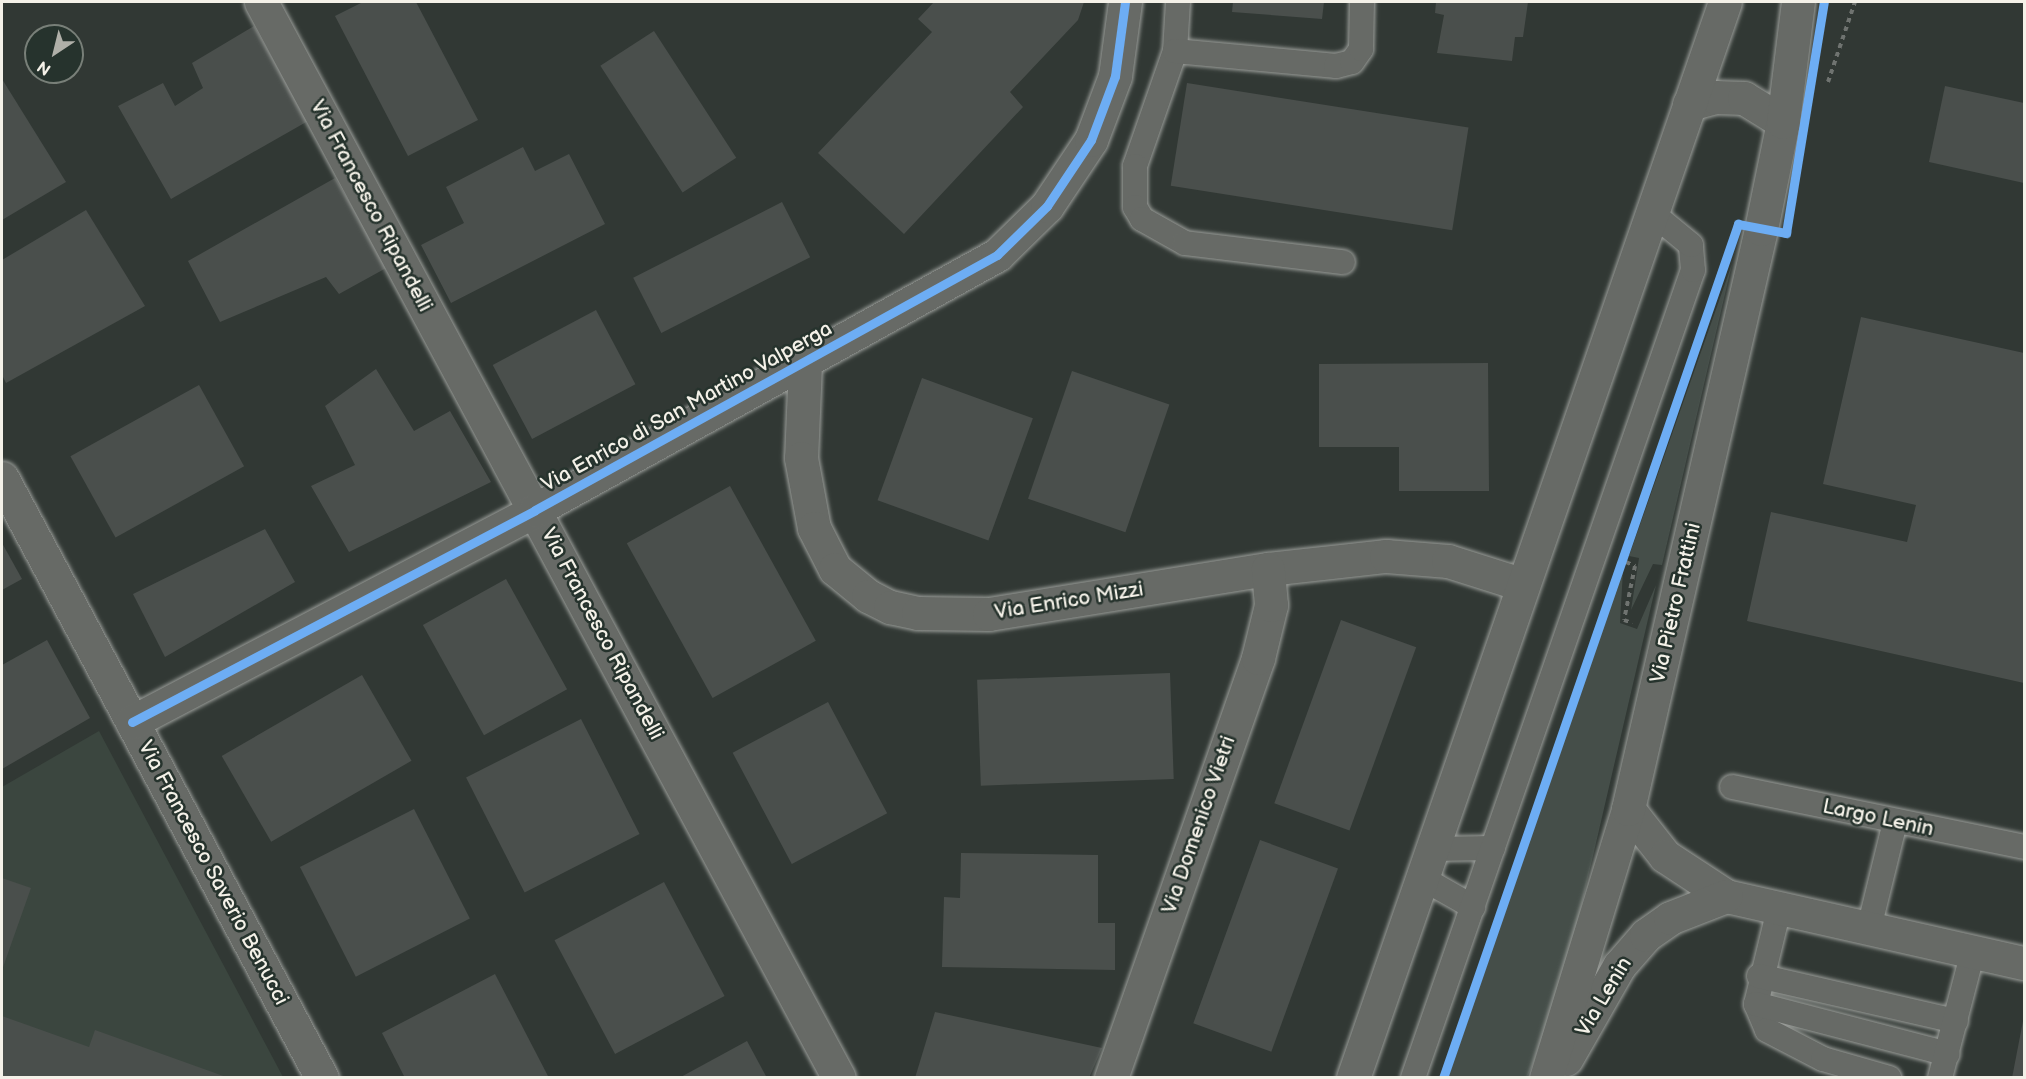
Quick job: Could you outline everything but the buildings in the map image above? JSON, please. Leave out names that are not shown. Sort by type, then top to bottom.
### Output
[{"type":"street","name":"Via Francesco Ripandelli","points":[[261,2],[839,1077]]},
{"type":"street","name":"Via Enrico di San Martino Valperga","points":[[132,722],[535,510],[805,364],[983,264],[1040,214],[1077,163],[1105,108],[1115,76],[1125,2]]},
{"type":"street","points":[[1353,1077],[1521,584],[1725,2]]},
{"type":"street","name":"Via Pietro Frattini","points":[[1546,1077],[1628,809],[1783,122],[1798,2]]},
{"type":"street","points":[[1689,105],[1715,97],[1744,98],[1783,122]]},
{"type":"street","name":"Via Enrico Mizzi","points":[[805,364],[801,458],[814,528],[835,569],[868,596],[890,606],[918,614],[989,614],[1268,569],[1364,557],[1412,557],[1486,570],[1521,584]]},
{"type":"street","name":"Via Francesco Saverio Benucci","points":[[2,478],[322,1077]]},
{"type":"street","name":"Via Domenico Vietri","points":[[1111,1077],[1258,658],[1271,604],[1268,569]]},
{"type":"street","points":[[1628,809],[1665,856],[1726,896],[2025,963]]},
{"type":"street","name":"Via Lenin","points":[[1555,1077],[1619,966],[1646,935],[1670,918],[1726,896]]},
{"type":"lane","points":[[1178,2],[1175,51],[1135,166],[1136,207],[1142,219],[1185,243],[1343,262]]},
{"type":"lane","points":[[1175,51],[1336,66],[1353,62],[1361,49],[1362,2]]},
{"type":"lane","points":[[1413,1077],[1694,270],[1692,245],[1651,212]]},
{"type":"lane","name":"Largo Lenin","points":[[1732,787],[2025,847]]},
{"type":"lane","points":[[1869,928],[1894,822]]},
{"type":"lane","points":[[1427,864],[1494,848]]},
{"type":"lane","points":[[1427,864],[1473,907]]},
{"type":"lane","points":[[1779,909],[1760,976],[1756,1004],[1767,1030],[1823,1059],[1889,1077]]},
{"type":"lane","points":[[1940,1077],[1948,1054],[1973,951]]},
{"type":"lane","points":[[1760,976],[1956,1021]]},
{"type":"lane","points":[[1756,1004],[1948,1054]]},
{"type":"path","points":[[1616,572],[1623,549]]},
{"type":"shaded area","points":[[1732,264],[1662,565],[1653,564],[1631,610],[1639,558],[1629,556]]},
{"type":"shaded area","points":[[1623,570],[1620,623],[1637,629],[1656,585],[1569,959],[1533,1064],[1527,1077],[1448,1078]]},
{"type":"shaded area","points":[[99,731],[283,1077],[2,1077],[2,787]]},
{"type":"cycle path","points":[[132,722],[535,510],[997,255],[1047,206],[1091,140],[1115,76],[1125,2]]},
{"type":"cycle path","points":[[1443,1078],[1738,224],[1786,233],[1824,2]]}]
